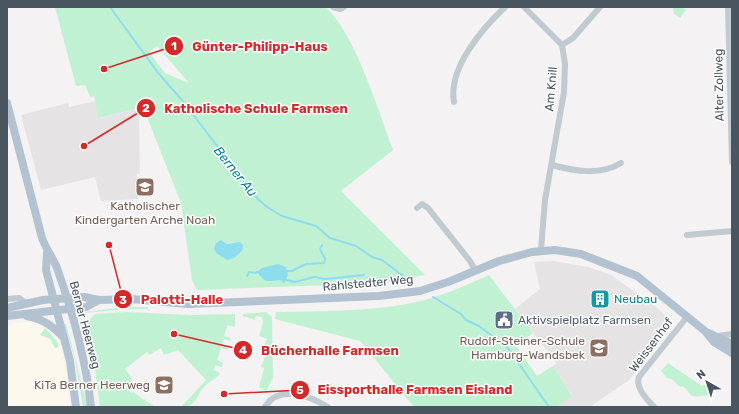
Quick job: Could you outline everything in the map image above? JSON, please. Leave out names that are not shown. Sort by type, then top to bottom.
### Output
[{"type":"main road","name":"Berner Heerweg","points":[[7,103],[38,222],[48,253],[56,266],[84,357],[91,407]]},
{"type":"main road","name":"Rahlstedter Weg","points":[[7,308],[54,299],[84,297],[99,300],[132,299],[188,304],[219,304],[379,296],[420,291],[499,261],[540,250],[554,250],[581,254],[637,276],[705,331],[714,342],[732,353]]},
{"type":"main road","name":"Berner Heerweg","points":[[48,253],[46,270],[66,340],[72,368],[76,407]]},
{"type":"main road","name":"Rahlstedter Weg","points":[[20,315],[86,307],[99,300]]},
{"type":"main road","points":[[7,316],[20,315],[41,319],[54,328],[66,340]]},
{"type":"main road","name":"Rahlstedter Weg","points":[[705,331],[732,344]]},
{"type":"street","points":[[333,7],[340,9],[344,7]]},
{"type":"street","points":[[454,102],[453,96],[463,61],[481,32],[505,7]]},
{"type":"street","points":[[524,7],[562,45],[573,38],[600,7]]},
{"type":"street","name":"Alter Zollweg","points":[[728,7],[732,162]]},
{"type":"street","name":"Am Knill","points":[[540,250],[543,214],[566,79],[562,45]]},
{"type":"street","points":[[552,165],[575,170],[592,171],[612,169],[621,163]]},
{"type":"street","points":[[418,208],[422,204],[428,208],[470,260],[475,270]]},
{"type":"street","points":[[687,234],[732,230]]},
{"type":"street","points":[[7,299],[19,298],[27,304]]},
{"type":"street","name":"Weissenhof","points":[[654,407],[640,389],[638,383],[639,377],[687,317]]},
{"type":"street","points":[[718,336],[732,334]]},
{"type":"street","points":[[732,338],[732,344]]},
{"type":"street","points":[[265,407],[272,399],[286,393],[306,396],[328,407]]},
{"type":"shaded area","points":[[96,101],[100,118],[143,107],[147,116],[139,118],[140,174],[137,174],[138,199],[101,201],[95,177],[41,190],[21,115],[68,103],[69,107]]},
{"type":"shaded area","name":"Rudolf-Steiner-Schule Hamburg-Wandsbek","points":[[554,261],[588,267],[611,275],[659,309],[670,321],[671,327],[629,380],[590,407],[561,407],[559,405],[572,395],[553,366],[557,364],[515,309],[540,289],[534,262]]},
{"type":"shaded area","points":[[34,321],[45,328],[58,340],[61,345],[68,383],[69,407],[7,407],[7,325]]},
{"type":"green space","points":[[55,7],[326,7],[337,20],[357,55],[393,150],[341,191],[425,275],[384,283],[197,290],[192,280],[181,203],[143,107],[99,118],[94,96],[90,97],[85,85],[76,86]],"holes":[[[157,46],[189,83],[165,73],[149,52]],[[235,242],[227,260],[217,254],[226,244]]]},
{"type":"green space","points":[[673,7],[682,7],[686,10],[680,18],[674,14]]},
{"type":"green space","points":[[489,275],[533,333],[516,346],[537,376],[553,366],[572,396],[559,405],[561,407],[414,407],[360,341],[275,319],[276,312],[361,310],[422,301],[442,295]]},
{"type":"green space","points":[[126,307],[148,307],[148,309],[126,309],[84,313],[84,312]]},
{"type":"green space","points":[[126,312],[191,315],[235,314],[235,327],[228,325],[224,336],[231,338],[230,341],[224,339],[222,345],[228,347],[227,350],[221,348],[217,360],[223,363],[222,367],[215,365],[214,370],[220,373],[206,385],[191,405],[181,407],[206,380],[178,350],[164,355],[161,348],[149,355],[147,352],[125,369],[132,378],[131,388],[129,389],[131,393],[133,392],[155,407],[100,407],[95,369],[84,325],[95,314]]},
{"type":"green space","points":[[266,312],[272,317],[273,378],[266,391],[259,387],[264,368],[261,367],[266,354],[264,353],[265,349],[263,348],[267,339],[259,336],[263,323],[262,317],[256,316],[255,320],[243,316],[243,314]]},
{"type":"green space","points":[[64,324],[66,324],[88,407],[83,407],[75,360]]},
{"type":"green space","points":[[45,328],[57,341],[59,347],[55,348],[50,339],[40,335]]},
{"type":"green space","points":[[668,363],[702,386],[711,383],[715,388],[709,395],[692,396],[684,387],[679,386],[672,379],[667,378],[661,371]]},
{"type":"water","points":[[221,240],[226,244],[240,242],[243,245],[242,251],[234,258],[227,260],[217,254],[214,249],[216,243]]},
{"type":"water","points":[[278,264],[286,267],[288,275],[284,283],[280,280],[267,281],[257,272],[262,268]]},
{"type":"waterway","name":"Berner Au","points":[[110,7],[159,74],[181,99],[258,199],[267,207],[282,216],[316,226],[330,238],[356,246],[372,257],[382,260],[407,279]]},
{"type":"waterway","points":[[287,271],[292,271],[306,264],[324,263],[325,259],[320,249],[322,245]]},
{"type":"waterway","points":[[247,276],[249,272],[257,272]]},
{"type":"waterway","points":[[286,280],[295,282],[314,277],[326,279],[364,275]]},
{"type":"waterway","name":"Berner Au","points":[[433,297],[461,314],[466,320],[479,326],[508,348],[549,407]]},
{"type":"place","name":"Günter-Philipp-Haus","points":[[104,69]]},
{"type":"place","name":"Katholische Schule Farmsen","points":[[84,146]]},
{"type":"place","name":"Katholischer Kindergarten Arche Noah","points":[[145,187]]},
{"type":"place","name":"Palotti-Halle","points":[[109,245]]},
{"type":"place","name":"Neubau","points":[[600,299]]},
{"type":"place","name":"Aktivspielplatz Farmsen","points":[[504,320]]},
{"type":"place","name":"Bücherhalle Farmsen","points":[[174,334]]},
{"type":"place","name":"Rudolf-Steiner-Schule Hamburg-Wandsbek","points":[[599,348]]},
{"type":"place","name":"KiTa Berner Heerweg","points":[[164,385]]},
{"type":"place","name":"Eissporthalle Farmsen Eisland","points":[[224,394]]}]
